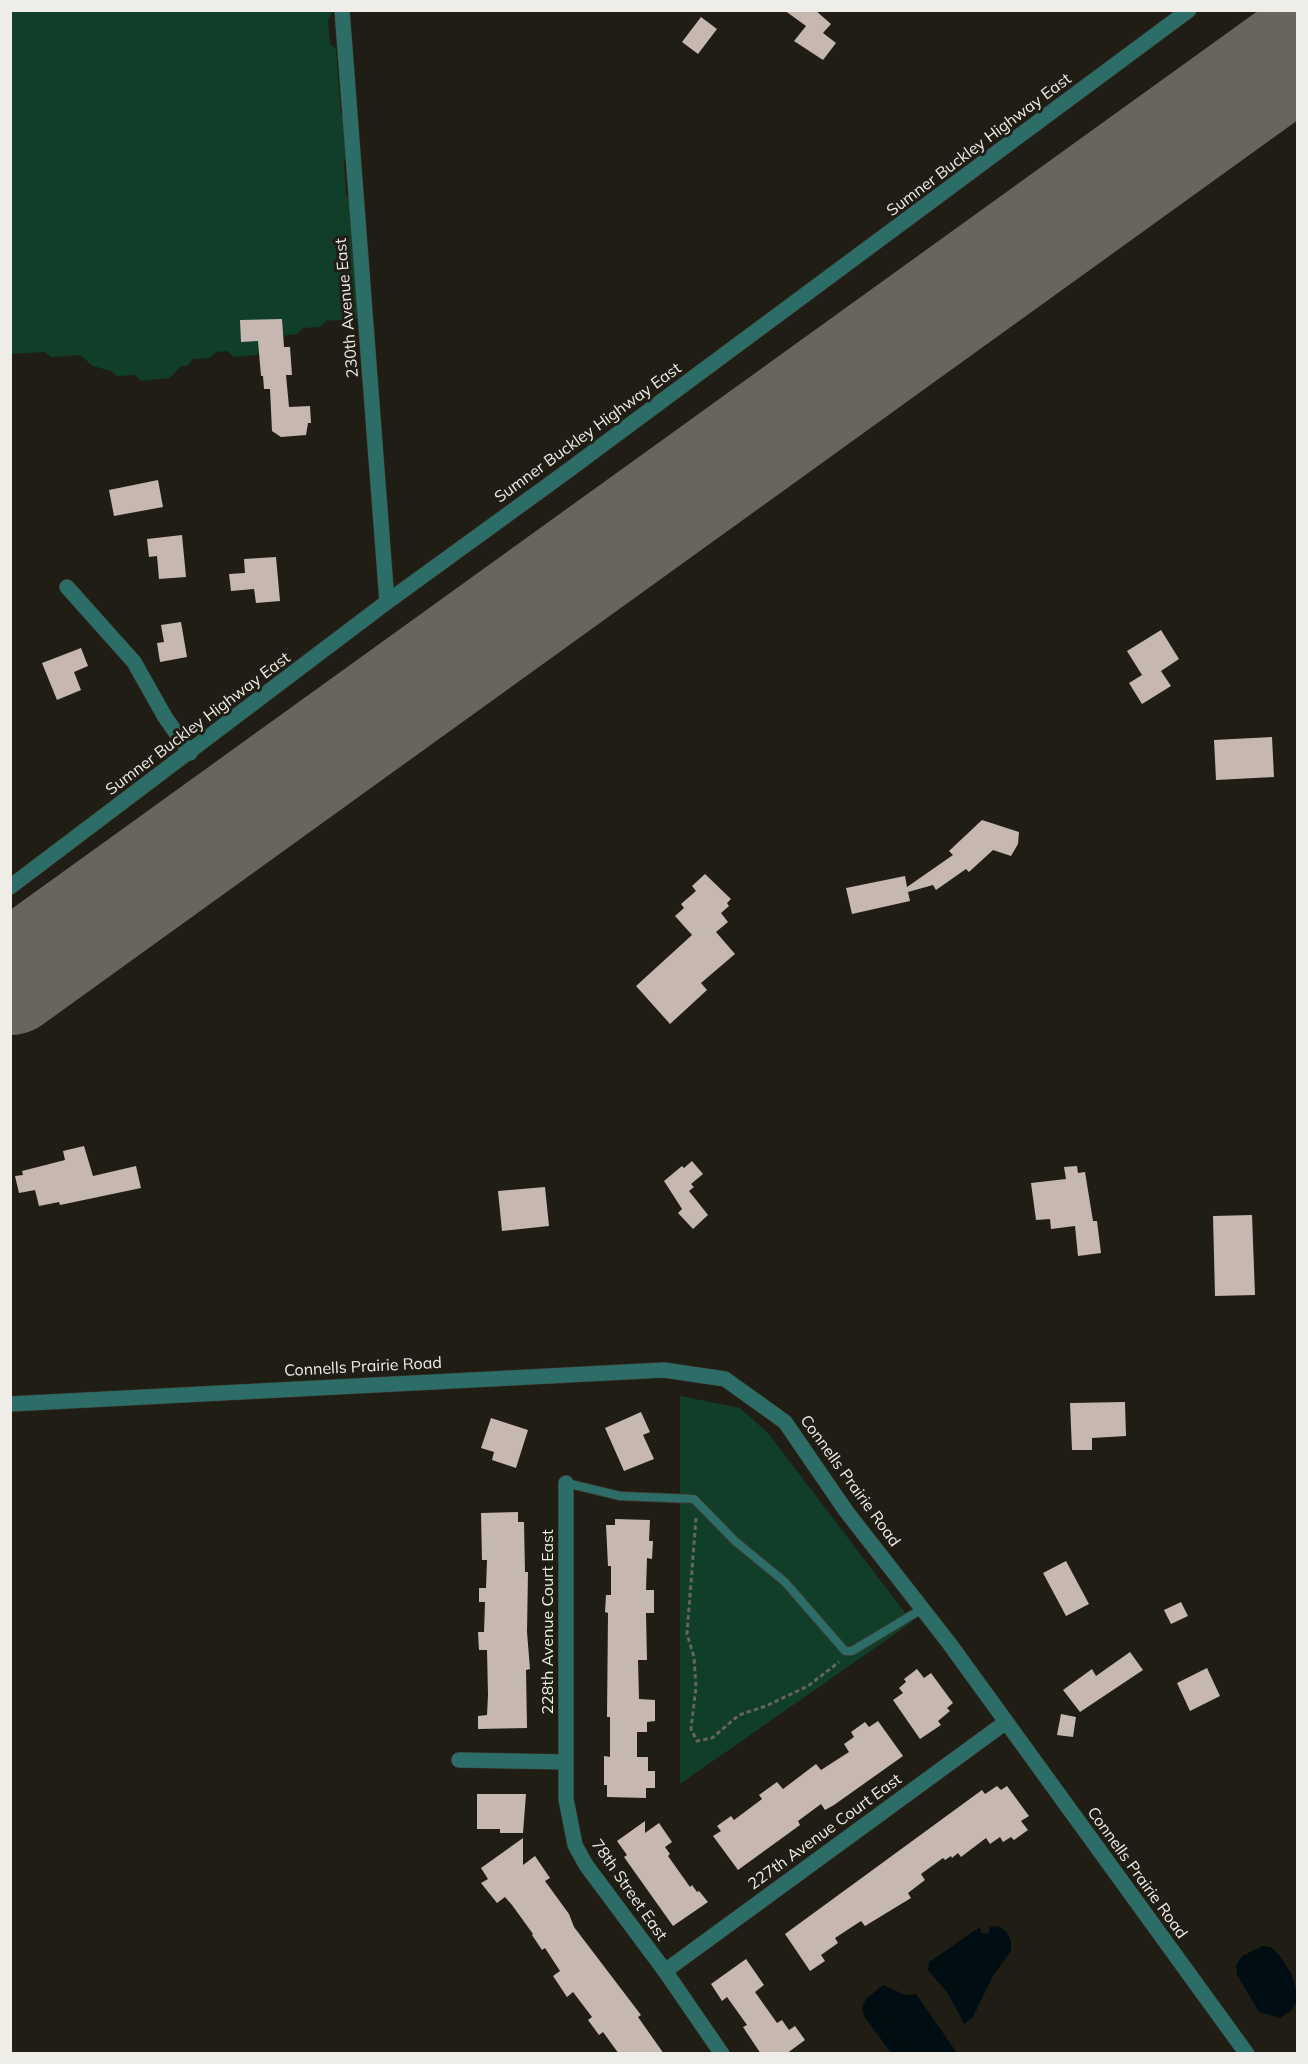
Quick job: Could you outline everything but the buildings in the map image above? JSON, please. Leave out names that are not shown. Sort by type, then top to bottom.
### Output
[{"type":"street","name":"230th Avenue East","points":[[342,10],[387,602]]},
{"type":"street","name":"Sumner Buckley Highway East","points":[[10,887],[387,602],[1189,10]]},
{"type":"street","points":[[67,587],[134,662],[165,717],[190,753]]},
{"type":"street","name":"Connells Prairie Road","points":[[10,1404],[664,1370],[717,1376],[742,1389],[784,1422],[846,1511],[1006,1722],[1246,2054]]},
{"type":"street","name":"228th Avenue Court East","points":[[566,1483],[566,1762]]},
{"type":"street","name":"227th Avenue Court East","points":[[665,1971],[1006,1722]]},
{"type":"street","points":[[459,1760],[566,1762]]},
{"type":"street","name":"78th Street East","points":[[566,1762],[566,1799],[575,1845],[586,1865],[665,1971],[722,2054]]},
{"type":"lane","points":[[566,1483],[620,1496],[694,1499],[735,1541],[785,1581],[831,1638],[845,1651],[852,1651],[922,1609]]},
{"type":"path","points":[[697,1502],[687,1634],[694,1657],[696,1687],[691,1729],[697,1741],[712,1738],[739,1715],[766,1706],[808,1686],[852,1651]]},
{"type":"green space","points":[[11,11],[333,11],[328,20],[330,44],[336,49],[341,114],[347,119],[349,154],[344,161],[346,195],[353,201],[357,265],[370,282],[372,305],[367,318],[326,321],[320,327],[303,328],[297,334],[280,336],[257,355],[234,357],[227,351],[216,352],[210,358],[193,359],[187,366],[181,366],[170,378],[141,381],[135,375],[117,376],[111,371],[93,366],[80,355],[51,357],[45,352],[11,354]]},
{"type":"green space","points":[[680,1396],[740,1408],[768,1433],[912,1622],[680,1784]]},
{"type":"shaded area","points":[[998,1926],[1006,1931],[1011,1941],[1011,1951],[993,1976],[973,2017],[964,2024],[949,1995],[928,1970],[929,1962],[980,1927],[981,1933],[988,1934],[990,1927]]},
{"type":"shaded area","points":[[1263,1946],[1271,1947],[1280,1956],[1291,1973],[1297,1992],[1296,2003],[1291,2011],[1280,2018],[1259,2012],[1237,1975],[1236,1965],[1242,1956]]},
{"type":"shaded area","points":[[883,1985],[905,1995],[916,1994],[957,2053],[891,2053],[864,2016],[862,2007],[866,1999]]},
{"type":"runway","points":[[10,979],[1298,51]]}]
